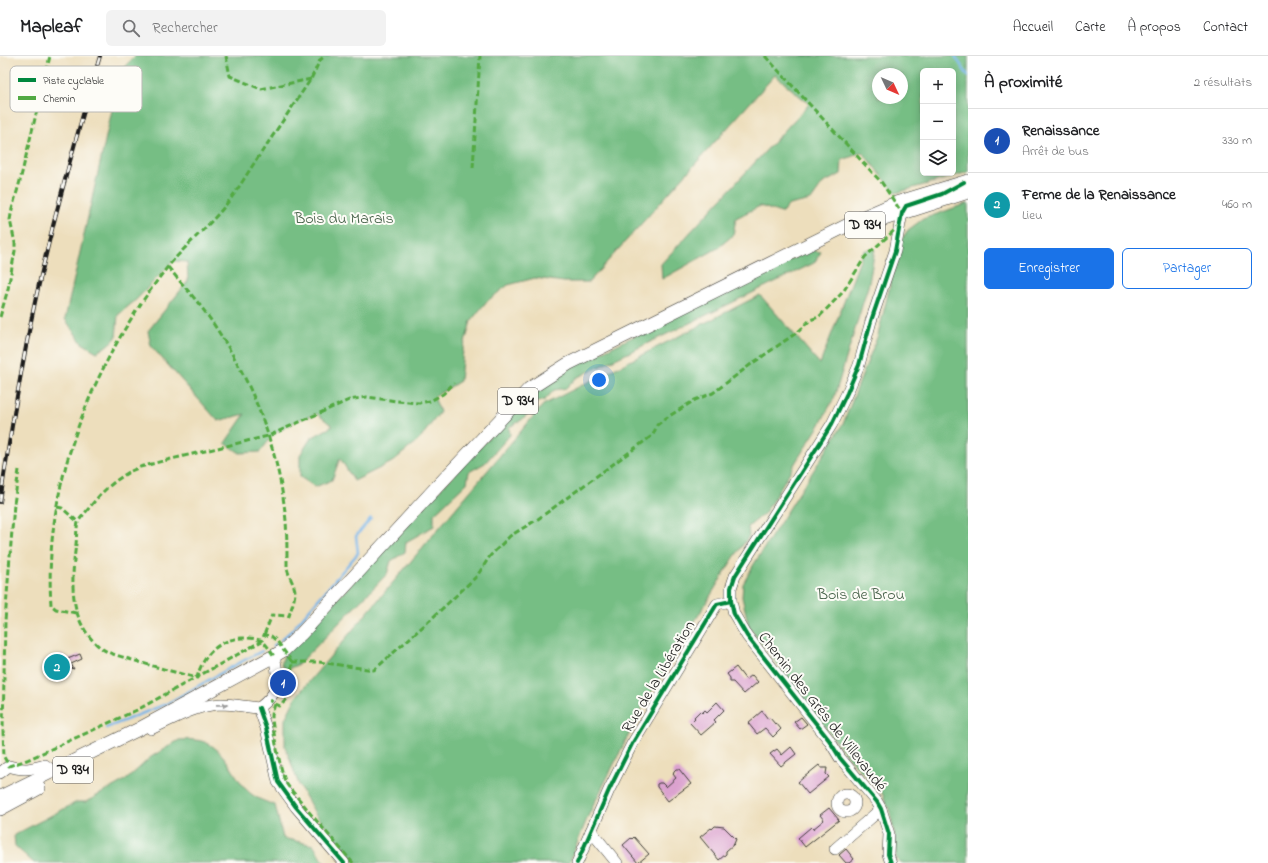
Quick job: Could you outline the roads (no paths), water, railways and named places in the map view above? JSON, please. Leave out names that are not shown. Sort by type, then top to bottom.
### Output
[{"type":"main road","name":"D 934","points":[[827,236],[902,213],[967,185]]},
{"type":"main road","name":"D 934","points":[[0,798],[139,729],[274,656],[287,647],[301,634],[529,389],[568,364],[896,202],[967,185]]},
{"type":"main road","name":"D 934","points":[[0,809],[146,731],[264,665],[274,656]]},
{"type":"street","points":[[731,601],[731,588],[735,576],[832,424],[847,393],[859,365],[871,321],[895,251],[902,213]]},
{"type":"street","name":"Chemin des Grés de Villevaudé","points":[[731,601],[734,614],[747,636],[829,740],[840,758],[877,802],[881,809],[889,834],[888,854],[891,863]]},
{"type":"street","name":"Rue de la Libération","points":[[577,863],[609,790],[632,744],[717,604],[731,601]]},
{"type":"street","points":[[146,731],[208,705],[223,704],[259,708],[270,700],[276,690],[278,683],[277,668],[274,656]]},
{"type":"street","points":[[259,708],[266,728],[278,782],[296,807],[344,863]]},
{"type":"street","points":[[0,773],[9,766],[18,769],[30,770],[45,765],[53,771]]},
{"type":"street","points":[[852,797],[864,788]]},
{"type":"street","points":[[835,849],[881,809]]},
{"type":"street","points":[[591,831],[617,863]]},
{"type":"waterway","points":[[955,56],[968,76]]},
{"type":"waterway","points":[[281,640],[291,631],[358,553],[356,536],[371,518]]},
{"type":"waterway","points":[[106,728],[166,704],[262,651]]},
{"type":"railway","points":[[97,66],[100,56]]},
{"type":"railway","points":[[0,502],[16,402],[35,302],[49,240],[83,112]]},
{"type":"place","name":"Ferme de la Renaissance","points":[[57,667]]},
{"type":"place","name":"Renaissance","points":[[283,683]]},
{"type":"park label","name":"Bois du Marais","points":[[344,219]]},
{"type":"park label","name":"Bois de Brou","points":[[861,595]]}]
